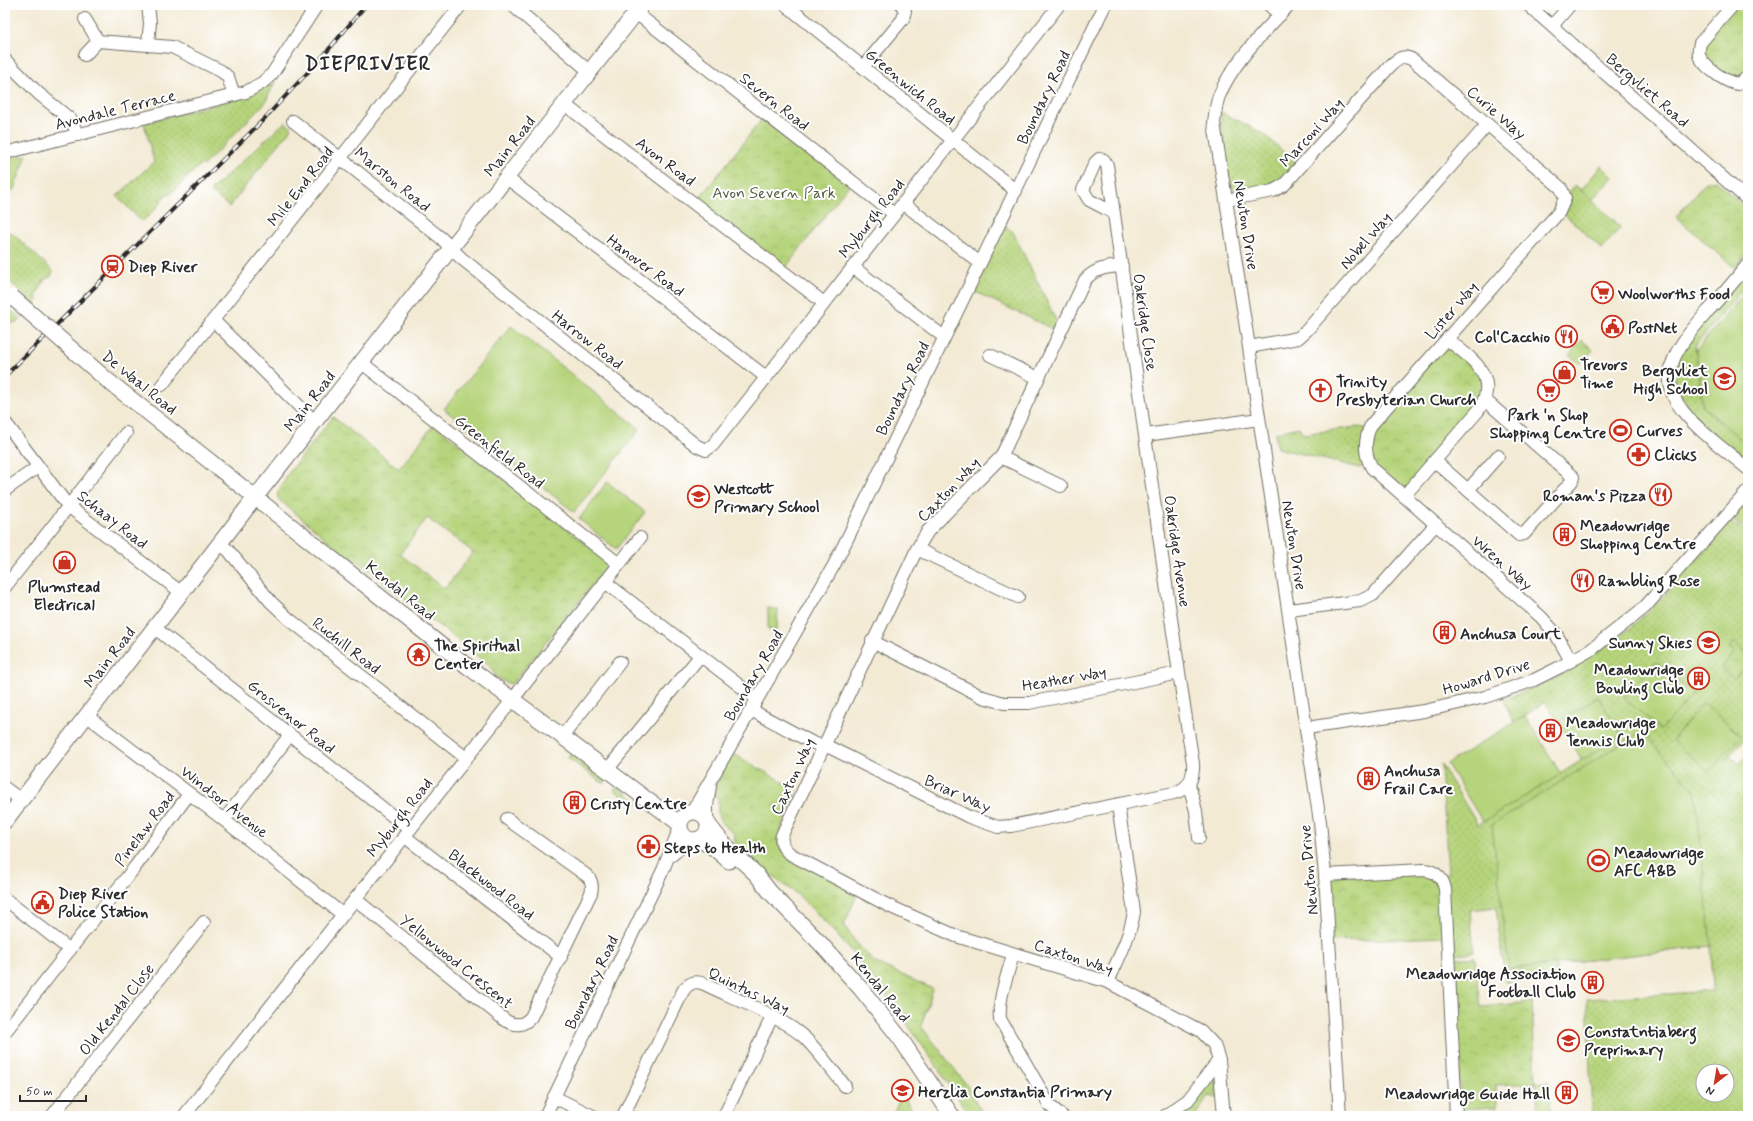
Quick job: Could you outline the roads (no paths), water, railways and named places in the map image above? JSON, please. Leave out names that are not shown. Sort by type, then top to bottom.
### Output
[{"type":"main road","name":"Main Road","points":[[5,821],[256,497],[639,9]]},
{"type":"main road","name":"De Waal Road","points":[[9,293],[107,380],[256,497]]},
{"type":"main road","name":"Kendal Road","points":[[256,497],[512,700],[622,780],[680,825]]},
{"type":"main road","name":"Kendal Road","points":[[622,780],[678,808],[691,812]]},
{"type":"main road","points":[[691,812],[702,813],[708,822],[707,832],[703,837],[696,840],[686,837],[682,833],[680,825],[684,816],[691,812]]},
{"type":"main road","name":"Kendal Road","points":[[708,822],[717,837],[756,874],[770,892],[834,958],[866,995],[900,1038],[952,1116]]},
{"type":"main road","name":"Kendal Road","points":[[696,840],[714,848],[751,879],[770,892]]},
{"type":"street","points":[[148,5],[150,23],[148,44]]},
{"type":"street","name":"Avondale Terrace","points":[[5,153],[255,89],[272,74],[317,5]]},
{"type":"street","name":"Mile End Road","points":[[162,385],[342,159],[461,5]]},
{"type":"street","points":[[512,5],[590,72]]},
{"type":"street","name":"Greenwich Road","points":[[786,5],[1016,190]]},
{"type":"street","points":[[863,67],[903,19],[905,11],[902,5]]},
{"type":"street","name":"Myburgh Road","points":[[706,450],[713,445],[1059,5]]},
{"type":"street","name":"Boundary Road","points":[[691,812],[713,778],[834,565],[1105,5]]},
{"type":"street","points":[[1268,5],[1280,15]]},
{"type":"street","name":"Newton Drive","points":[[1288,5],[1241,60],[1220,94],[1216,107],[1214,123],[1250,346],[1259,420],[1289,610],[1326,875],[1340,1116]]},
{"type":"street","name":"Bergvliet Road","points":[[1528,5],[1748,200]]},
{"type":"street","points":[[1552,26],[1570,5]]},
{"type":"street","points":[[1732,5],[1700,43],[1698,51],[1700,59],[1723,80],[1738,84],[1748,77]]},
{"type":"street","name":"Severn Road","points":[[639,9],[894,214]]},
{"type":"street","points":[[85,19],[98,41]]},
{"type":"street","points":[[98,41],[172,47],[221,71],[228,78],[234,95]]},
{"type":"street","points":[[86,55],[98,41]]},
{"type":"street","name":"Marconi Way","points":[[1227,200],[1273,191],[1284,185],[1390,66],[1402,57]]},
{"type":"street","name":"Curie Way","points":[[1402,57],[1413,60],[1559,185],[1564,192],[1565,198]]},
{"type":"street","points":[[5,60],[38,93],[71,120],[78,135]]},
{"type":"street","name":"Avon Road","points":[[564,104],[824,304]]},
{"type":"street","name":"Marston Road","points":[[293,121],[441,238],[452,249]]},
{"type":"street","name":"Nobel Way","points":[[1250,346],[1298,338],[1307,330],[1488,125]]},
{"type":"street","name":"Hanover Road","points":[[507,178],[766,377]]},
{"type":"street","name":"Lister Way","points":[[1366,444],[1366,435],[1371,425],[1559,212],[1565,198]]},
{"type":"street","points":[[903,203],[980,264]]},
{"type":"street","name":"Oakridge Close","points":[[1114,213],[1146,435]]},
{"type":"street","name":"Harrow Road","points":[[452,249],[697,446],[706,450]]},
{"type":"street","points":[[1748,264],[1681,344],[1672,362],[1670,374],[1673,392],[1682,410],[1693,422],[1748,469]]},
{"type":"street","name":"Caxton Way","points":[[1122,266],[1100,269],[1091,273],[1086,280],[1038,378],[1001,457],[928,531],[917,549],[872,641],[782,835],[781,841],[787,852],[889,906],[956,936],[1108,982],[1201,1031],[1214,1046],[1219,1060],[1224,1116]]},
{"type":"street","points":[[853,267],[944,337]]},
{"type":"street","points":[[214,321],[315,422]]},
{"type":"street","points":[[1404,496],[1478,411],[1485,400],[1487,380],[1482,369],[1447,339]]},
{"type":"street","points":[[990,355],[1038,378]]},
{"type":"street","name":"Greenfield Road","points":[[362,362],[619,564]]},
{"type":"street","points":[[1435,461],[1516,533],[1522,535],[1573,480],[1573,477],[1485,400]]},
{"type":"street","points":[[1146,435],[1259,420]]},
{"type":"street","name":"Schaay Road","points":[[5,422],[68,506],[182,593]]},
{"type":"street","points":[[5,587],[126,434]]},
{"type":"street","name":"Oakridge Avenue","points":[[1146,435],[1193,763],[1193,774],[1189,784]]},
{"type":"street","name":"Wren Way","points":[[1366,444],[1366,454],[1372,468],[1541,617],[1556,634],[1571,660]]},
{"type":"street","points":[[1468,490],[1498,456]]},
{"type":"street","points":[[1001,457],[1062,486]]},
{"type":"street","points":[[5,490],[38,467]]},
{"type":"street","name":"Howard Drive","points":[[1306,728],[1424,711],[1485,697],[1534,680],[1592,649],[1644,608],[1748,491]]},
{"type":"street","points":[[1289,610],[1360,601],[1373,595],[1436,524]]},
{"type":"street","name":"Myburgh Road","points":[[184,1116],[640,538]]},
{"type":"street","name":"Ruchill Road","points":[[220,544],[228,550],[271,602],[289,619],[466,758]]},
{"type":"street","points":[[917,549],[1018,597]]},
{"type":"street","points":[[605,582],[757,699]]},
{"type":"street","name":"Grosvenor Road","points":[[155,628],[290,735],[407,832]]},
{"type":"street","name":"Heather Way","points":[[872,641],[962,688],[990,700],[1004,703],[1028,703],[1179,673]]},
{"type":"street","points":[[607,770],[700,656]]},
{"type":"street","points":[[562,737],[620,662]]},
{"type":"street","name":"Briar Way","points":[[751,710],[813,743],[831,748],[968,818],[998,827],[1011,826],[1178,792],[1189,784]]},
{"type":"street","name":"Windsor Avenue","points":[[86,716],[224,820],[342,914]]},
{"type":"street","points":[[224,820],[290,735]]},
{"type":"street","name":"Boundary Road","points":[[708,822],[708,797],[713,778]]},
{"type":"street","points":[[1189,784],[1196,812],[1199,838]]},
{"type":"street","points":[[5,788],[21,800]]},
{"type":"street","name":"Pinelaw Road","points":[[5,1032],[135,867],[190,794]]},
{"type":"street","points":[[1108,982],[1127,940],[1132,925],[1134,912],[1118,805]]},
{"type":"street","name":"Yellowwood Crescent","points":[[355,899],[506,1021],[518,1025],[525,1023],[561,957],[591,893],[592,883],[586,875],[507,819]]},
{"type":"street","name":"Boundary Road","points":[[545,1116],[666,863],[680,825]]},
{"type":"street","name":"Blackwood Road","points":[[407,832],[561,957]]},
{"type":"street","name":"Boundary Road","points":[[666,863],[679,848],[696,840]]},
{"type":"street","points":[[1326,875],[1424,870],[1432,871],[1440,877],[1444,884],[1456,1116]]},
{"type":"street","points":[[5,899],[70,950]]},
{"type":"street","name":"Old Kendal Close","points":[[52,1116],[204,922]]},
{"type":"street","points":[[1013,954],[1001,999],[1000,1019],[1050,1106],[1062,1116]]},
{"type":"street","name":"Quintus Way","points":[[623,1116],[683,991],[688,985],[695,982],[701,982],[772,1017],[803,1037],[845,1086]]},
{"type":"street","points":[[724,1116],[772,1017]]},
{"type":"street","points":[[1165,1116],[1188,1100],[1219,1060]]},
{"type":"street","points":[[554,1097],[593,1116]]},
{"type":"railway","points":[[5,376],[264,119],[324,55],[366,5]]},
{"type":"place","name":"Diep River","points":[[113,266]]},
{"type":"place","name":"Woolworths Food","points":[[1602,293]]},
{"type":"place","name":"PostNet","points":[[1612,327]]},
{"type":"place","name":"Col'Cacchio","points":[[1566,336]]},
{"type":"place","name":"Trevors Time","points":[[1565,373]]},
{"type":"place","name":"Bergvliet High School","points":[[1724,379]]},
{"type":"place","name":"Trinity Presbyterian Church","points":[[1320,390]]},
{"type":"place","name":"Park 'n Shop Shopping Centre","points":[[1548,391]]},
{"type":"place","name":"Curves","points":[[1620,430]]},
{"type":"place","name":"Clicks","points":[[1638,454]]},
{"type":"place","name":"Roman's Pizza","points":[[1661,495]]},
{"type":"place","name":"Westcott Primary School","points":[[698,497]]},
{"type":"place","name":"Meadowridge Shopping Centre","points":[[1565,534]]},
{"type":"place","name":"Plumstead Electrical","points":[[64,563]]},
{"type":"place","name":"Rambling Rose","points":[[1582,580]]},
{"type":"place","name":"Anchusa Court","points":[[1445,633]]},
{"type":"place","name":"Sunny Skies","points":[[1708,642]]},
{"type":"place","name":"The Spiritual Center","points":[[419,654]]},
{"type":"place","name":"Meadowridge Bowling Club","points":[[1699,678]]},
{"type":"place","name":"Meadowridge Tennis Club","points":[[1550,731]]},
{"type":"place","name":"Anchusa Frail Care","points":[[1368,779]]},
{"type":"place","name":"Cristy Centre","points":[[574,803]]},
{"type":"place","name":"Steps to Health","points":[[649,847]]},
{"type":"place","name":"Meadowridge AFC A&B","points":[[1599,861]]},
{"type":"place","name":"Diep River Police Station","points":[[42,902]]},
{"type":"place","name":"Meadowridge Association Football Club","points":[[1592,982]]},
{"type":"place","name":"Constatntiaberg Preprimary","points":[[1568,1040]]},
{"type":"place","name":"Herzlia Constantia Primary","points":[[902,1091]]},
{"type":"place","name":"Meadowridge Guide Hall","points":[[1566,1093]]},
{"type":"district","name":"DIEPRIVIER","points":[[368,63]]},
{"type":"park label","name":"Avon Severn Park","points":[[774,192]]}]
